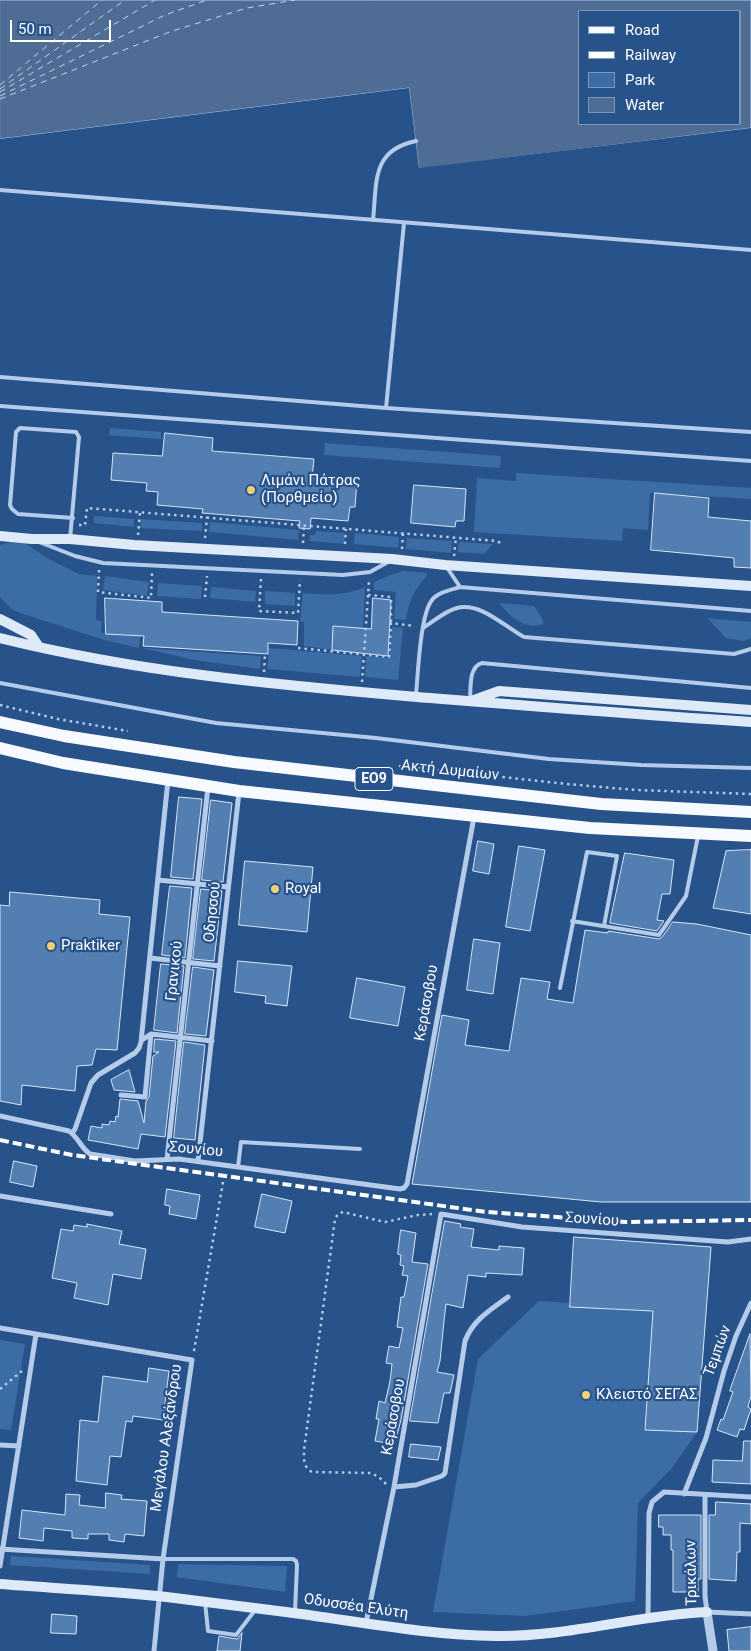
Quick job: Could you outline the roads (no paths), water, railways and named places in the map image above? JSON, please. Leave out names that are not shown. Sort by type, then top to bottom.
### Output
[{"type":"main road","points":[[0,536],[344,556],[449,566],[751,586]]},
{"type":"main road","points":[[0,619],[31,635],[39,647]]},
{"type":"main road","points":[[0,638],[162,670],[263,683],[633,715],[751,722]]},
{"type":"main road","points":[[470,701],[499,691],[751,710]]},
{"type":"main road","name":"Ακτή Δυμαίων","points":[[0,722],[73,738],[234,762],[601,804],[751,812]]},
{"type":"main road","name":"ΕΟ9","points":[[0,748],[63,763],[239,791],[474,817],[628,831],[751,836]]},
{"type":"main road","name":"Οδυσσέα Ελύτη","points":[[0,1584],[158,1596],[294,1613],[414,1631],[472,1635],[516,1636],[580,1630],[648,1618],[707,1612]]},
{"type":"street","points":[[0,1116],[62,1129],[72,1133],[91,1083],[98,1075],[135,1053],[139,1048],[142,1040],[168,780]]},
{"type":"street","name":"Γρανικού","points":[[167,1159],[208,786]]},
{"type":"street","name":"Οδησσού","points":[[150,958],[220,966],[239,791]]},
{"type":"street","name":"Κεράσοβου","points":[[400,1189],[404,1188],[407,1184],[474,817]]},
{"type":"street","points":[[158,880],[228,887]]},
{"type":"street","points":[[198,1161],[220,966]]},
{"type":"street","points":[[142,1040],[151,1034],[212,1041]]},
{"type":"street","points":[[121,1095],[145,1098],[151,1034]]},
{"type":"street","name":"Σουνίου","points":[[72,1133],[90,1154],[135,1161],[167,1159],[198,1161],[400,1189]]},
{"type":"street","points":[[0,1196],[111,1214]]},
{"type":"street","name":"Κεράσοβου","points":[[366,1623],[394,1487],[441,1214]]},
{"type":"street","name":"Σουνίου","points":[[441,1214],[500,1224],[575,1231],[728,1242],[751,1238]]},
{"type":"street","points":[[394,1487],[416,1485],[445,1474],[465,1341],[476,1320],[508,1297]]},
{"type":"street","name":"Τεμπών","points":[[684,1494],[704,1445],[716,1394],[726,1364],[751,1303]]},
{"type":"street","name":"Μεγάλου Αλεξάνδρου","points":[[0,1328],[192,1360],[162,1559],[154,1651]]},
{"type":"street","points":[[0,1566],[1,1549],[20,1446],[36,1334]]},
{"type":"street","points":[[0,1445],[20,1446]]},
{"type":"street","points":[[648,1618],[650,1506],[652,1502],[664,1492],[751,1498]]},
{"type":"street","name":"Τρικάλων","points":[[705,1494],[705,1589],[713,1651]]},
{"type":"street","points":[[1,1549],[162,1559]]},
{"type":"street","points":[[707,1612],[751,1614]]},
{"type":"lane","points":[[373,220],[377,178],[381,164],[389,152],[401,144],[416,141]]},
{"type":"lane","points":[[0,190],[751,250]]},
{"type":"lane","points":[[386,408],[404,223]]},
{"type":"lane","points":[[0,377],[386,408],[751,432]]},
{"type":"lane","points":[[0,406],[751,461]]},
{"type":"lane","points":[[73,518],[18,514],[12,509],[10,505],[16,432],[20,428],[76,432],[78,434],[73,518],[74,539]]},
{"type":"lane","points":[[32,539],[59,551],[100,562],[343,574],[370,572],[397,560]]},
{"type":"lane","points":[[449,566],[460,587]]},
{"type":"lane","points":[[416,696],[423,628],[428,607],[438,595],[460,587],[751,610]]},
{"type":"lane","points":[[423,628],[448,612],[468,607],[492,616],[509,629],[524,637],[734,654],[751,649]]},
{"type":"lane","points":[[470,701],[473,669],[482,663],[751,688]]},
{"type":"lane","points":[[0,683],[216,724],[376,738],[549,758],[641,765],[751,768]]},
{"type":"lane","points":[[572,921],[659,934],[686,896],[698,834]]},
{"type":"lane","points":[[560,988],[587,852],[617,856],[604,926]]},
{"type":"lane","points":[[238,1167],[241,1142],[360,1149]]},
{"type":"lane","points":[[162,1559],[293,1559],[296,1561],[294,1613]]},
{"type":"lane","points":[[205,1602],[208,1632],[236,1635],[256,1608]]},
{"type":"water","points":[[0,0],[751,0],[751,128],[419,169],[409,88],[0,139]]},
{"type":"railway","points":[[0,1140],[72,1155],[487,1212],[626,1222],[751,1220]]},
{"type":"place","name":"Λιμάνι Πάτρας (Πορθμείο)","points":[[251,490]]},
{"type":"place","name":"Royal","points":[[275,889]]},
{"type":"place","name":"Praktiker","points":[[51,946]]},
{"type":"place","name":"Κλειστό ΣΕΓΑΣ","points":[[586,1395]]}]
